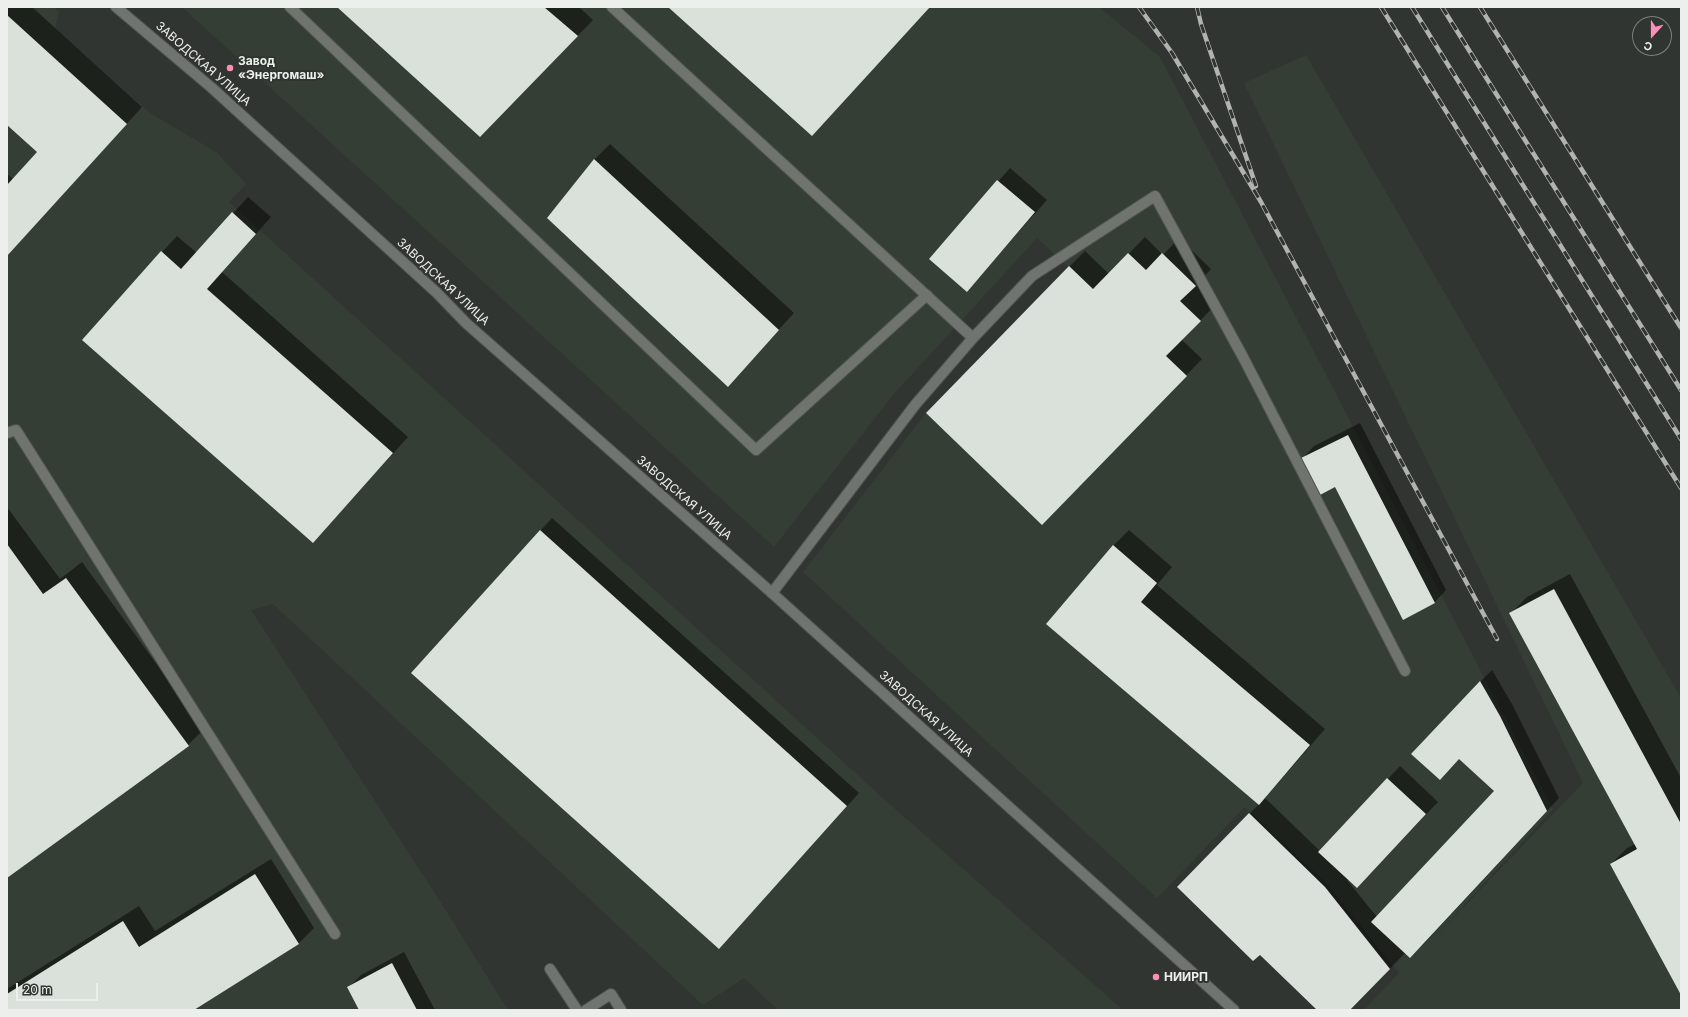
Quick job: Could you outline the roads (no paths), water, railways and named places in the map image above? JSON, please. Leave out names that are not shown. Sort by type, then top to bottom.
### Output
[{"type":"street","name":"ЗАВОДСКАЯ УЛИЦА","points":[[116,7],[212,88],[437,293],[466,323],[772,593],[1234,1010]]},
{"type":"street","points":[[290,7],[756,450],[927,295]]},
{"type":"street","points":[[612,7],[973,338]]},
{"type":"street","points":[[772,593],[915,406],[973,338],[1032,276],[1154,196],[1243,357],[1405,671]]},
{"type":"street","points":[[7,433],[16,430],[335,934]]},
{"type":"street","points":[[550,969],[577,1010]]},
{"type":"street","points":[[586,1010],[611,994],[621,1010]]},
{"type":"railway","points":[[1139,7],[1172,53],[1261,202],[1497,639]]},
{"type":"railway","points":[[1197,7],[1201,24],[1256,186]]},
{"type":"railway","points":[[1381,7],[1681,488]]},
{"type":"railway","points":[[1412,7],[1681,439]]},
{"type":"railway","points":[[1442,7],[1681,390]]},
{"type":"railway","points":[[1480,7],[1681,328]]},
{"type":"place","name":"Завод «Энергомаш»","points":[[230,68]]},
{"type":"place","name":"НИИРП","points":[[1156,977]]}]
